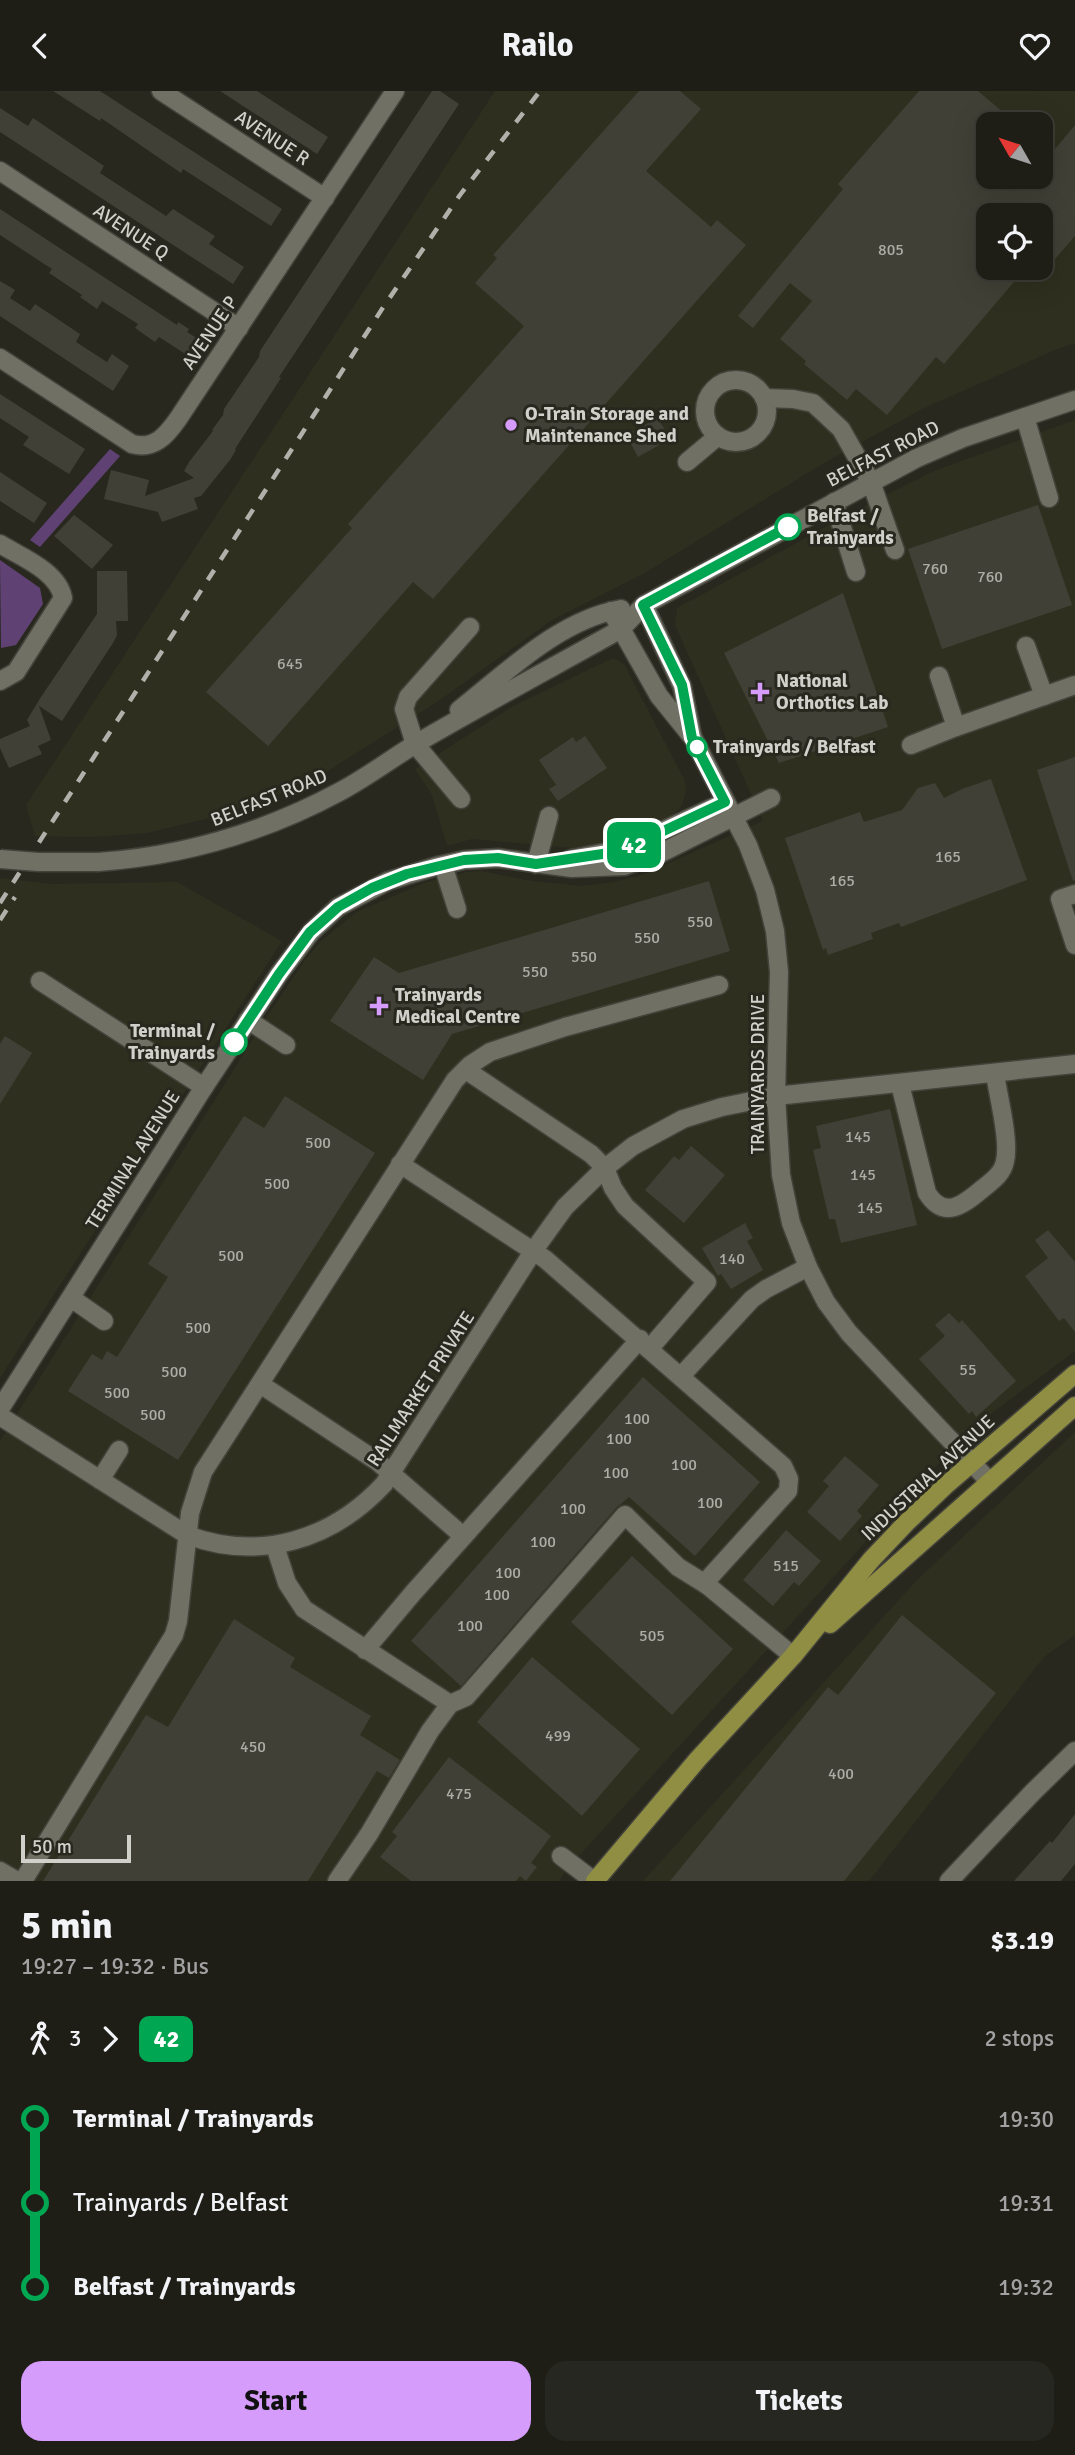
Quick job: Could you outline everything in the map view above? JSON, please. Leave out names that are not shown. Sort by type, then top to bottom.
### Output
[{"type":"main road","name":"INDUSTRIAL AVENUE","points":[[594,1881],[698,1759],[793,1656],[871,1560],[906,1523],[1075,1374]]},
{"type":"main road","name":"INDUSTRIAL AVENUE","points":[[793,1656],[1075,1406]]},
{"type":"street","name":"AVENUE R","points":[[161,91],[325,198]]},
{"type":"street","name":"AVENUE P","points":[[0,358],[125,440],[143,446],[160,440],[172,428],[395,91]]},
{"type":"street","name":"AVENUE Q","points":[[0,171],[239,328]]},
{"type":"street","points":[[731,381],[747,382],[754,386],[764,398],[766,406],[764,422],[755,435],[732,442],[718,436],[712,431],[705,416],[707,400],[716,387],[731,381]]},
{"type":"street","points":[[764,398],[813,403],[841,429],[871,482],[895,550]]},
{"type":"street","name":"BELFAST ROAD","points":[[415,744],[533,652],[577,624],[611,611],[643,605],[917,458],[963,438],[1075,400]]},
{"type":"street","points":[[1024,417],[1049,498]]},
{"type":"street","points":[[687,462],[718,436]]},
{"type":"street","points":[[834,502],[856,572]]},
{"type":"street","points":[[0,544],[52,577],[60,587],[63,598],[16,672],[0,681]]},
{"type":"street","name":"BELFAST ROAD","points":[[0,859],[38,862],[131,860],[195,848],[256,830],[311,807],[342,790],[415,744],[621,629],[643,605]]},
{"type":"street","name":"TRAINYARDS DRIVE","points":[[643,605],[682,685],[692,738]]},
{"type":"street","name":"TRAINYARDS DRIVE","points":[[611,611],[659,696],[692,738],[761,875],[775,931],[779,994],[776,1096],[778,1147],[785,1200],[808,1267],[826,1302],[849,1333],[989,1482]]},
{"type":"street","points":[[461,799],[415,744],[404,709],[414,690],[470,627]]},
{"type":"street","points":[[1026,646],[1044,696]]},
{"type":"street","points":[[939,676],[956,727]]},
{"type":"street","points":[[911,745],[1075,685]]},
{"type":"street","name":"TERMINAL AVENUE","points":[[0,1409],[248,1020],[310,932],[338,907],[388,881],[443,865],[480,858],[590,869],[624,866],[661,853],[729,810],[771,798]]},
{"type":"street","points":[[536,864],[549,816]]},
{"type":"street","points":[[443,865],[457,909]]},
{"type":"street","points":[[1075,894],[1060,899],[1075,945]]},
{"type":"street","points":[[40,981],[204,1087]]},
{"type":"street","points":[[23,1881],[174,1635],[178,1621],[190,1513],[202,1472],[455,1080],[490,1052],[524,1039],[719,985]]},
{"type":"street","points":[[248,1020],[286,1045]]},
{"type":"street","name":"RAILMARKET PRIVATE","points":[[0,1416],[187,1535],[205,1542],[236,1547],[275,1546],[312,1534],[346,1517],[374,1495],[393,1473],[534,1250],[565,1207],[634,1146],[683,1119],[722,1107],[776,1096],[1075,1064]]},
{"type":"street","points":[[365,1650],[463,1537],[707,1282],[625,1206],[613,1188],[606,1168],[558,1130],[466,1070]]},
{"type":"street","points":[[900,1084],[925,1189],[937,1204],[951,1208],[965,1203],[995,1178],[1005,1162],[1006,1147],[995,1074]]},
{"type":"street","points":[[400,1164],[534,1250],[783,1466],[789,1479],[788,1491],[709,1578],[706,1585]]},
{"type":"street","points":[[681,1376],[752,1299],[808,1267]]},
{"type":"street","points":[[71,1298],[104,1321]]},
{"type":"street","points":[[260,1384],[393,1473],[463,1537]]},
{"type":"street","points":[[100,1480],[119,1450]]},
{"type":"street","points":[[337,1881],[369,1834],[430,1731],[450,1704],[466,1697],[625,1515],[678,1567],[706,1585],[793,1656]]},
{"type":"street","points":[[275,1546],[287,1583],[304,1609],[450,1704]]},
{"type":"street","points":[[949,1881],[1075,1751]]},
{"type":"street","points":[[561,1856],[594,1881]]},
{"type":"street","points":[[0,1871],[17,1881]]},
{"type":"shaded area","points":[[495,91],[1075,91],[1075,343],[922,409],[824,463],[643,574],[552,620],[440,700],[320,776],[266,800],[147,833],[92,837],[35,836],[26,805]]},
{"type":"shaded area","points":[[1075,420],[1075,1351],[988,1416],[923,1479],[567,1869],[559,1881],[0,1881],[0,1441],[305,960],[321,941],[357,912],[424,883],[481,871],[532,881],[582,886],[614,882],[642,875],[763,821],[675,625],[677,608],[934,471]]},
{"type":"shaded area","points":[[110,449],[120,456],[40,547],[30,540]]},
{"type":"shaded area","points":[[0,560],[40,588],[43,604],[16,645],[1,648]]},
{"type":"shaded area","points":[[613,658],[624,664],[685,781],[686,792],[681,807],[671,817],[646,830],[598,844],[572,848],[472,839],[447,846],[432,795],[415,769],[513,706]]},
{"type":"shaded area","points":[[0,878],[52,884],[177,882],[282,941],[0,1378]]},
{"type":"shaded area","points":[[1075,1432],[1075,1635],[1044,1657],[869,1881],[643,1881],[917,1580]]},
{"type":"building","points":[[53,91],[100,91],[282,209],[271,226],[183,169],[181,173],[101,118],[100,121]]},
{"type":"building","points":[[220,91],[257,91],[328,137],[317,154]]},
{"type":"building","points":[[432,91],[440,91],[459,104],[279,377],[281,378],[230,460],[201,496],[194,498],[198,509],[162,522],[158,512],[104,499],[111,470],[149,480],[145,496],[194,478],[184,471],[189,462],[213,431],[224,409],[259,357],[260,351]]},
{"type":"building","name":"O-Train Storage and Maintenance Shed","points":[[639,91],[680,91],[701,109],[646,171],[711,227],[717,220],[746,245],[433,599],[413,582],[268,746],[206,692],[352,528],[348,524],[524,326],[475,283],[497,258],[493,255]]},
{"type":"building","points":[[919,91],[978,91],[1003,112],[976,112],[976,189],[1054,189],[1054,150],[1075,125],[1075,236],[1053,261],[1053,203],[976,203],[976,280],[1016,280],[944,364],[936,357],[887,415],[856,389],[847,400],[804,364],[806,361],[780,339],[812,301],[790,283],[753,328],[738,316],[843,189],[838,184]]},
{"type":"building","points":[[0,108],[28,126],[33,118],[104,166],[100,173],[166,216],[173,209],[215,236],[209,244],[244,267],[233,284],[0,132]]},
{"type":"building","points":[[0,209],[177,325],[178,322],[189,329],[187,332],[198,339],[187,355],[159,337],[155,342],[135,328],[138,324],[102,301],[97,309],[80,297],[82,295],[49,273],[52,269],[0,235]]},
{"type":"building","points":[[0,281],[15,290],[10,298],[30,311],[35,304],[80,334],[76,342],[107,362],[112,354],[129,366],[113,391],[0,316]]},
{"type":"building","points":[[0,394],[85,449],[69,474],[23,445],[29,437],[0,418]]},
{"type":"building","points":[[658,418],[670,439],[638,457],[626,435]]},
{"type":"building","points":[[0,472],[47,503],[34,523],[0,501]]},
{"type":"building","points":[[1038,505],[1072,605],[942,649],[908,549]]},
{"type":"building","points":[[74,515],[113,545],[92,569],[54,536]]},
{"type":"building","points":[[97,571],[127,571],[128,621],[116,621],[117,635],[113,643],[62,721],[39,706],[51,740],[38,746],[42,754],[9,768],[0,748],[0,739],[30,726],[27,720],[97,614]]},
{"type":"building","points":[[843,593],[888,727],[779,763],[724,653]]},
{"type":"building","points":[[585,736],[607,768],[558,801],[549,789],[556,785],[539,760],[573,737],[576,742]]},
{"type":"building","points":[[1075,757],[1075,880],[1073,881],[1037,770]]},
{"type":"building","points":[[991,779],[1027,880],[901,927],[899,923],[871,933],[873,939],[828,955],[826,948],[823,950],[785,838],[860,812],[864,822],[902,810],[918,788],[935,783],[944,798]]},
{"type":"building","points":[[709,881],[730,951],[452,1034],[423,1080],[330,1021],[374,957],[399,973]]},
{"type":"building","points":[[5,1036],[32,1053],[0,1104],[0,1044]]},
{"type":"building","points":[[285,1096],[375,1153],[178,1460],[68,1391],[92,1354],[102,1360],[107,1351],[117,1357],[168,1277],[148,1264],[244,1116],[264,1128]]},
{"type":"building","points":[[890,1109],[917,1225],[841,1243],[835,1219],[829,1219],[813,1150],[821,1148],[816,1126]]},
{"type":"building","points":[[691,1146],[725,1175],[684,1223],[645,1190],[674,1156],[679,1160]]},
{"type":"building","points":[[745,1223],[753,1238],[747,1241],[763,1270],[731,1289],[721,1274],[718,1276],[702,1248]]},
{"type":"building","points":[[1048,1230],[1075,1262],[1075,1332],[1064,1318],[1059,1321],[1025,1276],[1048,1258],[1035,1240]]},
{"type":"building","points":[[949,1313],[959,1323],[962,1320],[1016,1381],[976,1417],[972,1411],[969,1414],[919,1359],[945,1336],[935,1325]]},
{"type":"building","points":[[643,1377],[760,1482],[695,1556],[629,1497],[616,1508],[461,1686],[411,1641]]},
{"type":"building","points":[[845,1456],[879,1485],[857,1511],[862,1516],[840,1541],[807,1512],[829,1486],[823,1481]]},
{"type":"building","points":[[786,1530],[821,1561],[799,1586],[794,1582],[773,1606],[743,1580]]},
{"type":"building","points":[[632,1556],[733,1649],[672,1715],[571,1622]]},
{"type":"building","points":[[902,1615],[996,1693],[844,1881],[670,1881],[828,1687],[838,1695]]},
{"type":"building","points":[[234,1619],[295,1658],[290,1667],[371,1716],[360,1735],[400,1760],[389,1778],[377,1771],[308,1881],[43,1881],[146,1715],[168,1727]]},
{"type":"building","points":[[532,1657],[640,1749],[582,1816],[477,1722]]},
{"type":"building","points":[[449,1757],[551,1836],[531,1863],[537,1867],[526,1881],[520,1876],[516,1881],[411,1881],[380,1857],[397,1836],[392,1832]]},
{"type":"building","points":[[1075,1814],[1075,1864],[1061,1881],[1014,1881],[1050,1841],[1052,1843]]},
{"type":"railway","points":[[0,903],[382,309],[460,195],[540,91]]},
{"type":"railway","points":[[0,920],[15,897]]},
{"type":"bus line","name":"42","points":[[234,1042],[310,932],[338,907],[372,888],[407,874],[464,860],[498,858],[536,864],[609,853],[638,843],[725,802],[692,738],[682,685],[643,605],[788,527]]},
{"type":"place","name":"O-Train Storage and Maintenance Shed","points":[[511,425]]},
{"type":"place","name":"Belfast / Trainyards","points":[[788,527]]},
{"type":"place","name":"National Orthotics Lab","points":[[760,692]]},
{"type":"place","name":"Trainyards / Belfast","points":[[697,747]]},
{"type":"place","name":"Trainyards Medical Centre","points":[[379,1006]]},
{"type":"place","name":"Terminal / Trainyards","points":[[234,1042]]}]
